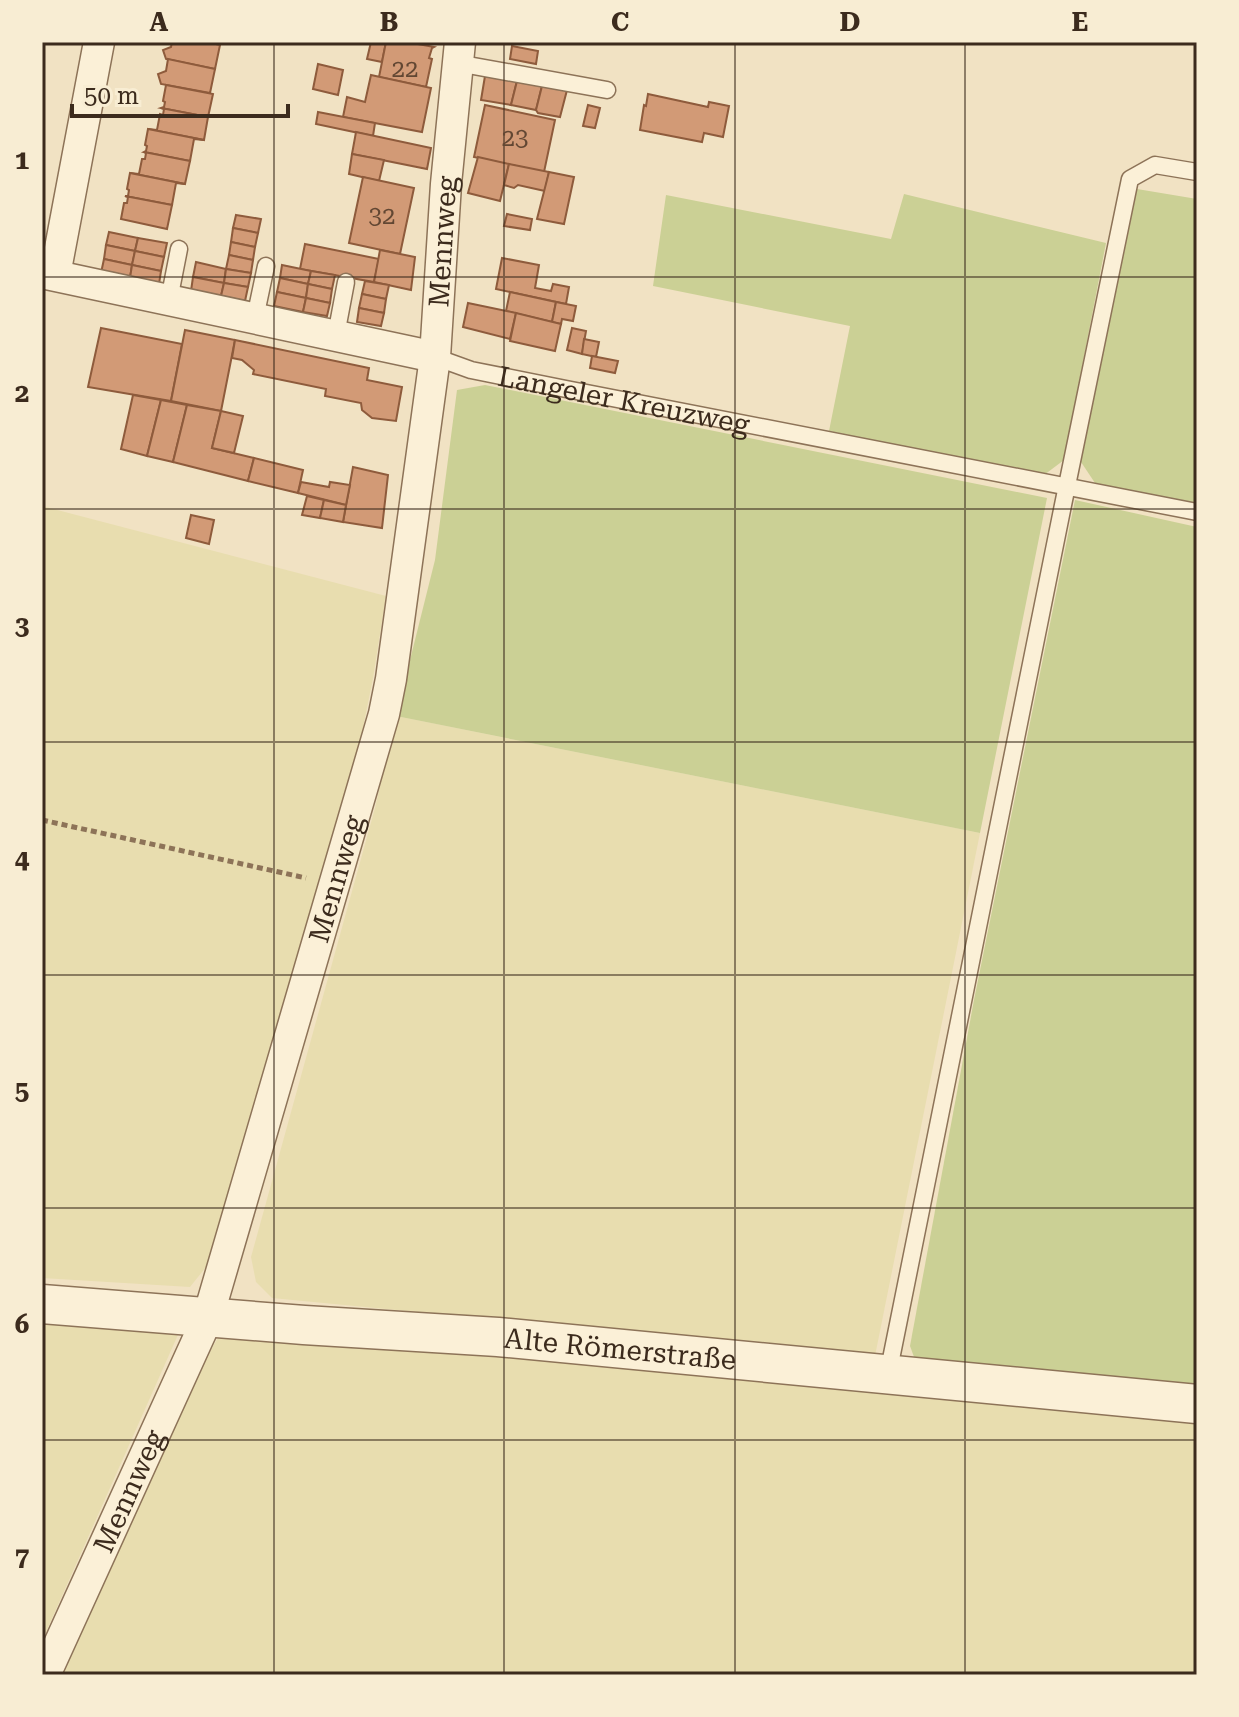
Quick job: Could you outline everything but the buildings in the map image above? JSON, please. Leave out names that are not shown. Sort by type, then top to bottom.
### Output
[{"type":"street","name":"Langeler Kreuzweg","points":[[99,42],[48,274],[435,357]]},
{"type":"street","name":"Mennweg","points":[[45,1675],[208,1317],[384,714],[435,357],[458,53]]},
{"type":"street","name":"Alte Römerstraße","points":[[42,1304],[498,1337],[1197,1404]]},
{"type":"lane","points":[[458,53],[607,90]]},
{"type":"lane","points":[[888,1374],[1130,179],[1155,165],[1197,172]]},
{"type":"lane","points":[[169,300],[179,249]]},
{"type":"lane","points":[[255,318],[266,266]]},
{"type":"lane","points":[[336,335],[346,282]]},
{"type":"lane","name":"Langeler Kreuzweg","points":[[435,357],[471,370],[539,384],[1197,512]]},
{"type":"path","points":[[42,820],[334,884]]},
{"type":"shaded area","points":[[42,506],[386,596],[357,758],[245,1147],[206,1267],[190,1287],[42,1278]]},
{"type":"shaded area","points":[[396,716],[980,833],[875,1356],[272,1298],[256,1282],[251,1257],[375,808]]},
{"type":"shaded area","points":[[42,1318],[181,1328],[42,1641]]},
{"type":"shaded area","points":[[224,1327],[1197,1417],[1197,1675],[60,1675],[189,1389]]},
{"type":"green space","points":[[1137,189],[1197,199],[1197,503],[1095,483],[1081,462]]},
{"type":"green space","points":[[904,194],[1106,243],[1064,460],[1044,475],[829,431],[850,326],[653,286],[666,195],[891,239]]},
{"type":"green space","points":[[485,385],[1047,498],[980,833],[396,716],[435,560],[457,390]]},
{"type":"green space","points":[[1075,500],[1197,527],[1197,1384],[917,1365],[910,1346],[974,1000]]}]
